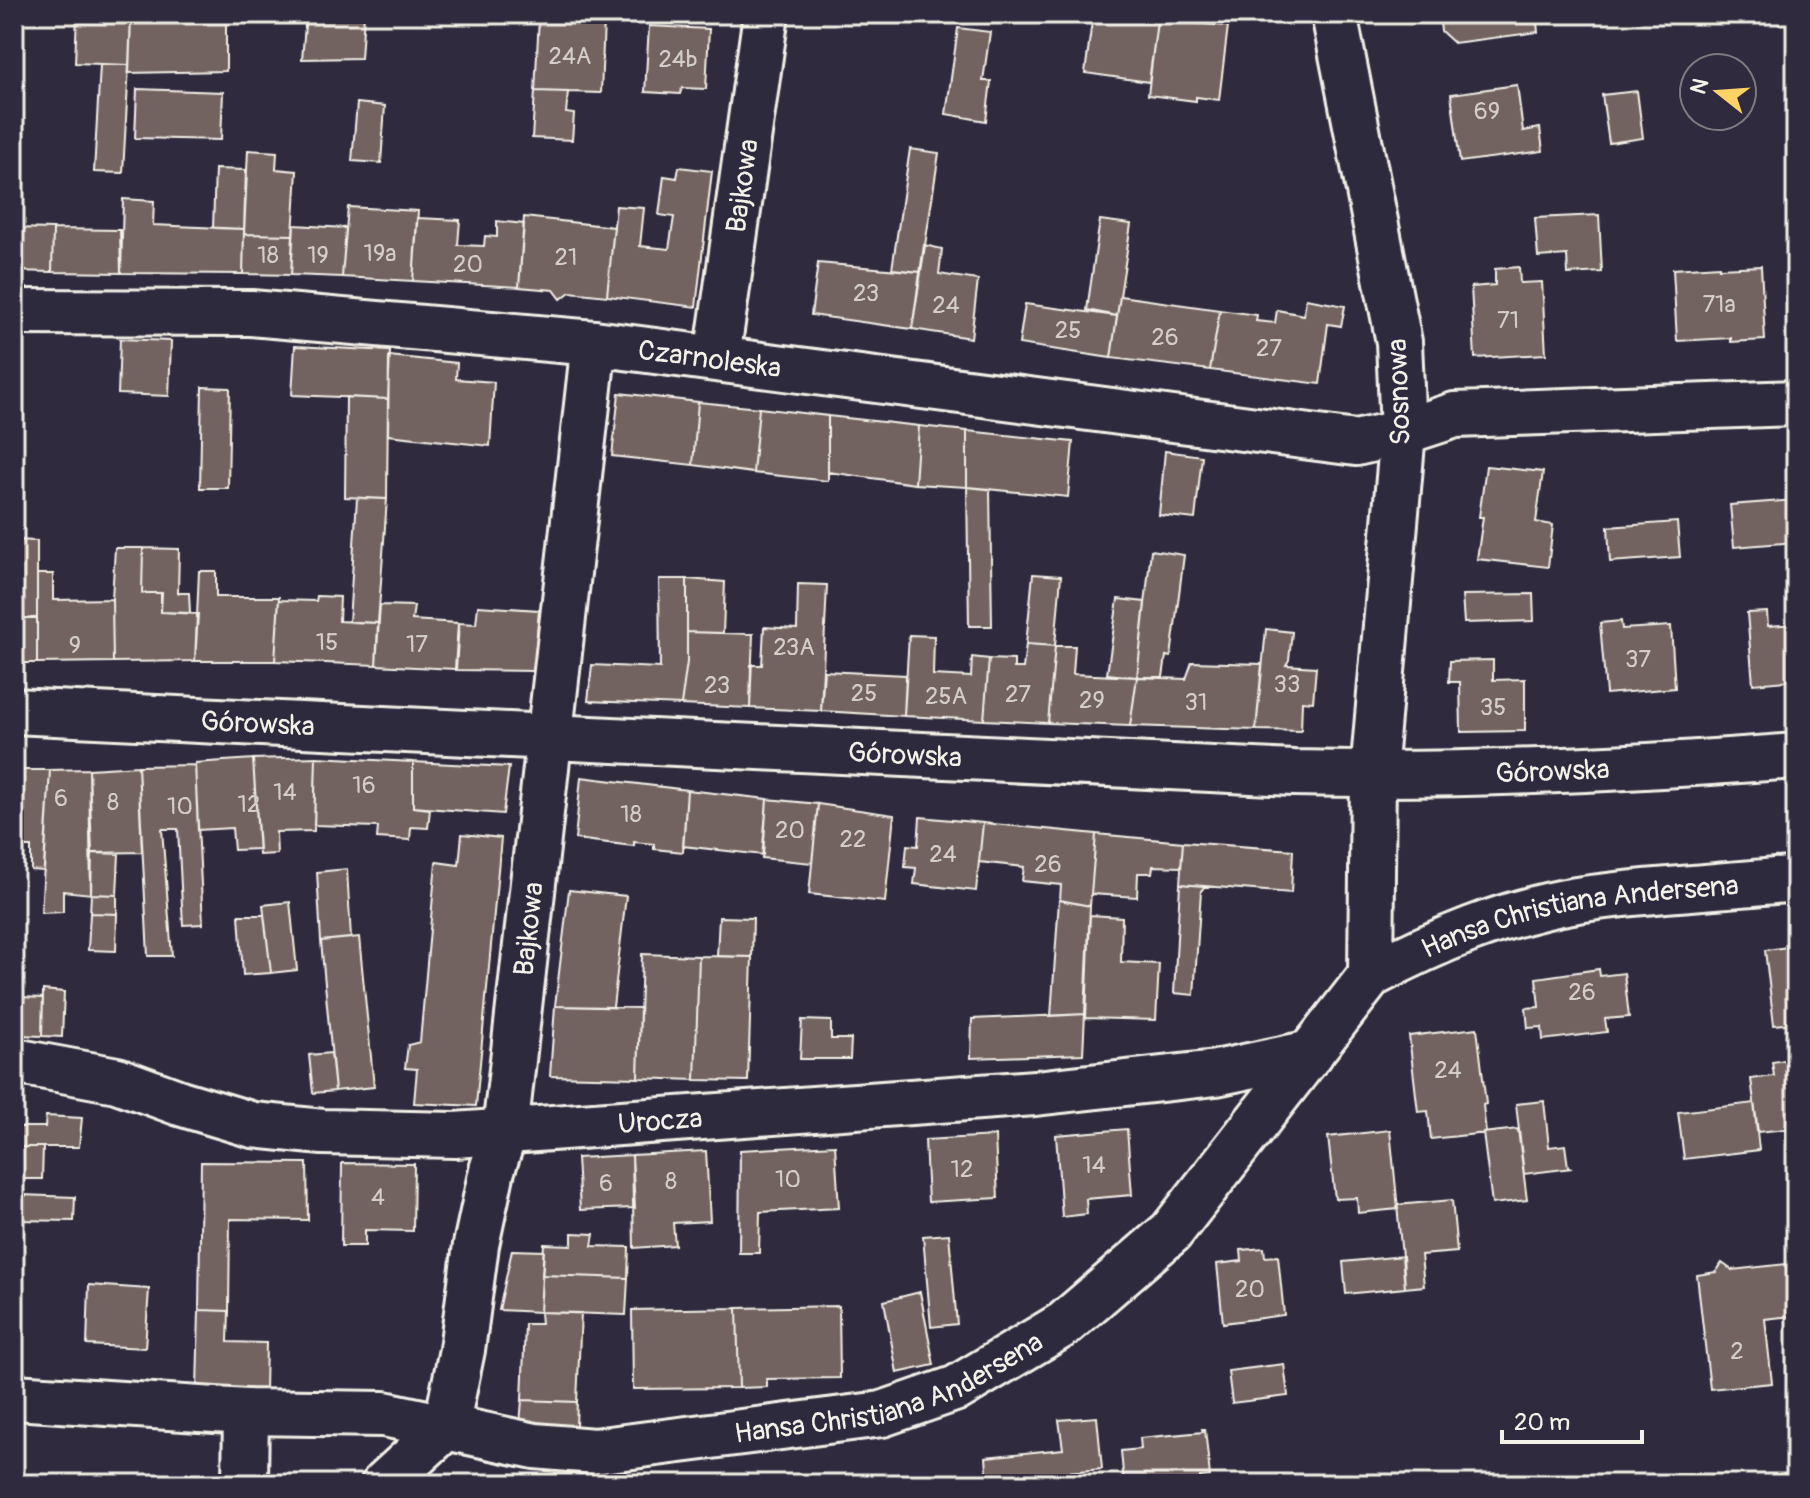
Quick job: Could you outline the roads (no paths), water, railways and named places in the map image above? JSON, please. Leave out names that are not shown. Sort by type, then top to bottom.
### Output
[{"type":"street","name":"Bajkowa","points":[[717,358],[766,14]]},
{"type":"street","name":"Sosnowa","points":[[1334,14],[1399,342],[1403,432],[1373,774]]},
{"type":"street","name":"Czarnoleska","points":[[14,312],[251,313],[594,343],[1356,443],[1455,415],[1796,403]]},
{"type":"street","name":"Bajkowa","points":[[446,1427],[462,1350],[476,1245],[492,1170],[505,1131],[594,343]]},
{"type":"street","name":"Górowska","points":[[14,711],[1373,774],[1654,767],[1796,756]]},
{"type":"street","points":[[1371,975],[1373,774]]},
{"type":"street","name":"Hansa Christiana Andersena","points":[[14,1397],[246,1412],[384,1414],[535,1446],[594,1451],[882,1414],[957,1388],[1064,1324],[1171,1232],[1371,975],[1426,946],[1487,923],[1574,901],[1796,879]]},
{"type":"street","name":"Urocza","points":[[14,1061],[117,1080],[253,1125],[395,1135],[505,1131],[1035,1093],[1216,1073],[1311,1053]]},
{"type":"street","points":[[245,1484],[246,1412]]},
{"type":"street","points":[[384,1484],[446,1427]]}]
